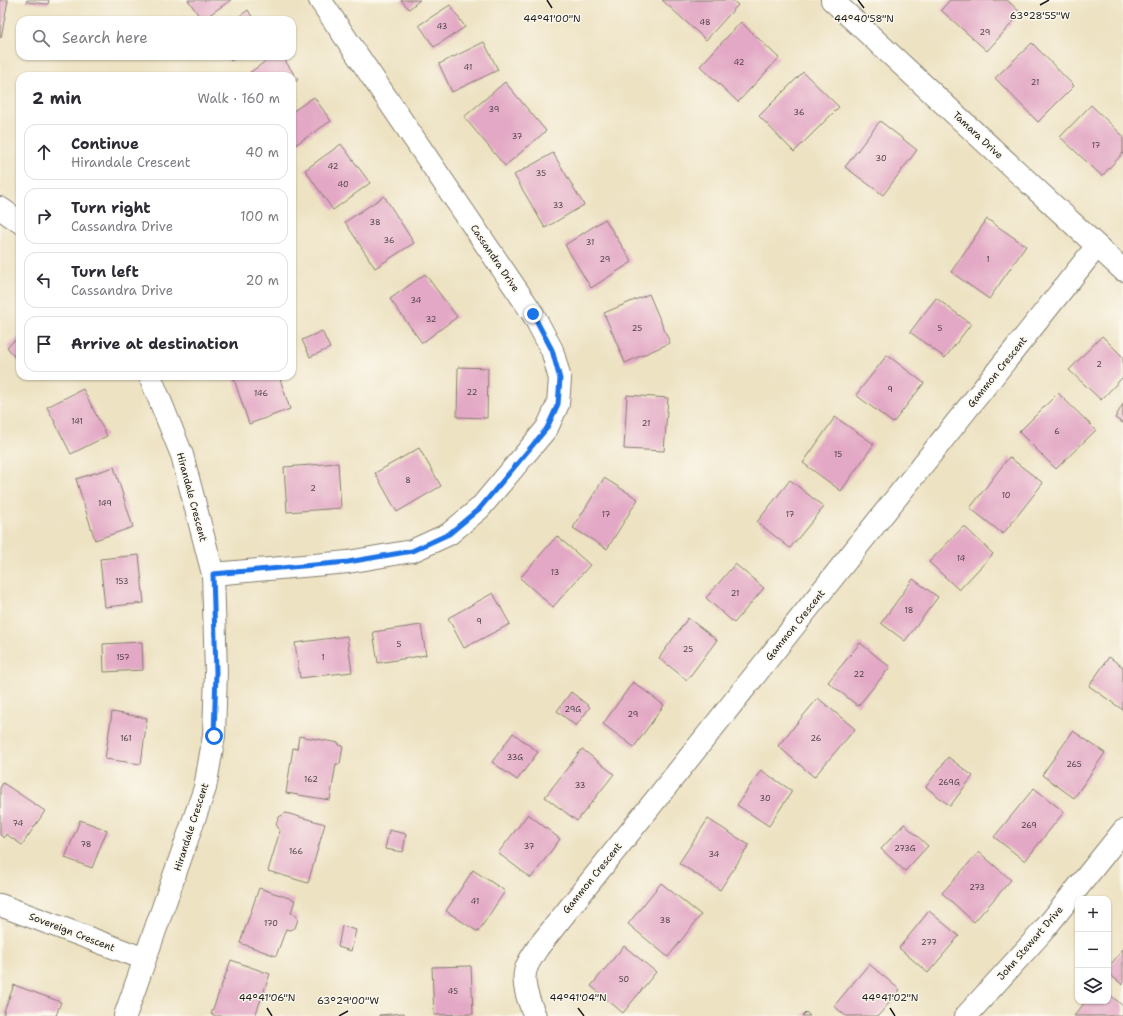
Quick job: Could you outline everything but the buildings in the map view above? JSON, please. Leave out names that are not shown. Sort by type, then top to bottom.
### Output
[{"type":"street","name":"Cassandra Drive","points":[[213,574],[348,562],[412,551],[449,534],[480,508],[547,428],[558,404],[560,379],[552,350],[533,314],[320,0]]},
{"type":"street","name":"Tamara Drive","points":[[832,0],[1123,270]]},
{"type":"street","points":[[0,208],[16,219]]},
{"type":"street","name":"Gammon Crescent","points":[[535,1016],[527,990],[525,972],[539,946],[1097,246]]},
{"type":"street","name":"Hirandale Crescent","points":[[125,1016],[205,788],[214,736],[216,672],[213,574],[182,455],[152,380]]},
{"type":"street","name":"John Stewart Drive","points":[[966,1016],[1043,931],[1123,830]]},
{"type":"street","name":"Sovereign Crescent","points":[[0,905],[145,959]]},
{"type":"route","points":[[214,736],[216,672],[213,574],[348,562],[412,551],[449,534],[480,508],[547,428],[558,404],[560,379],[552,350],[533,314]]}]
